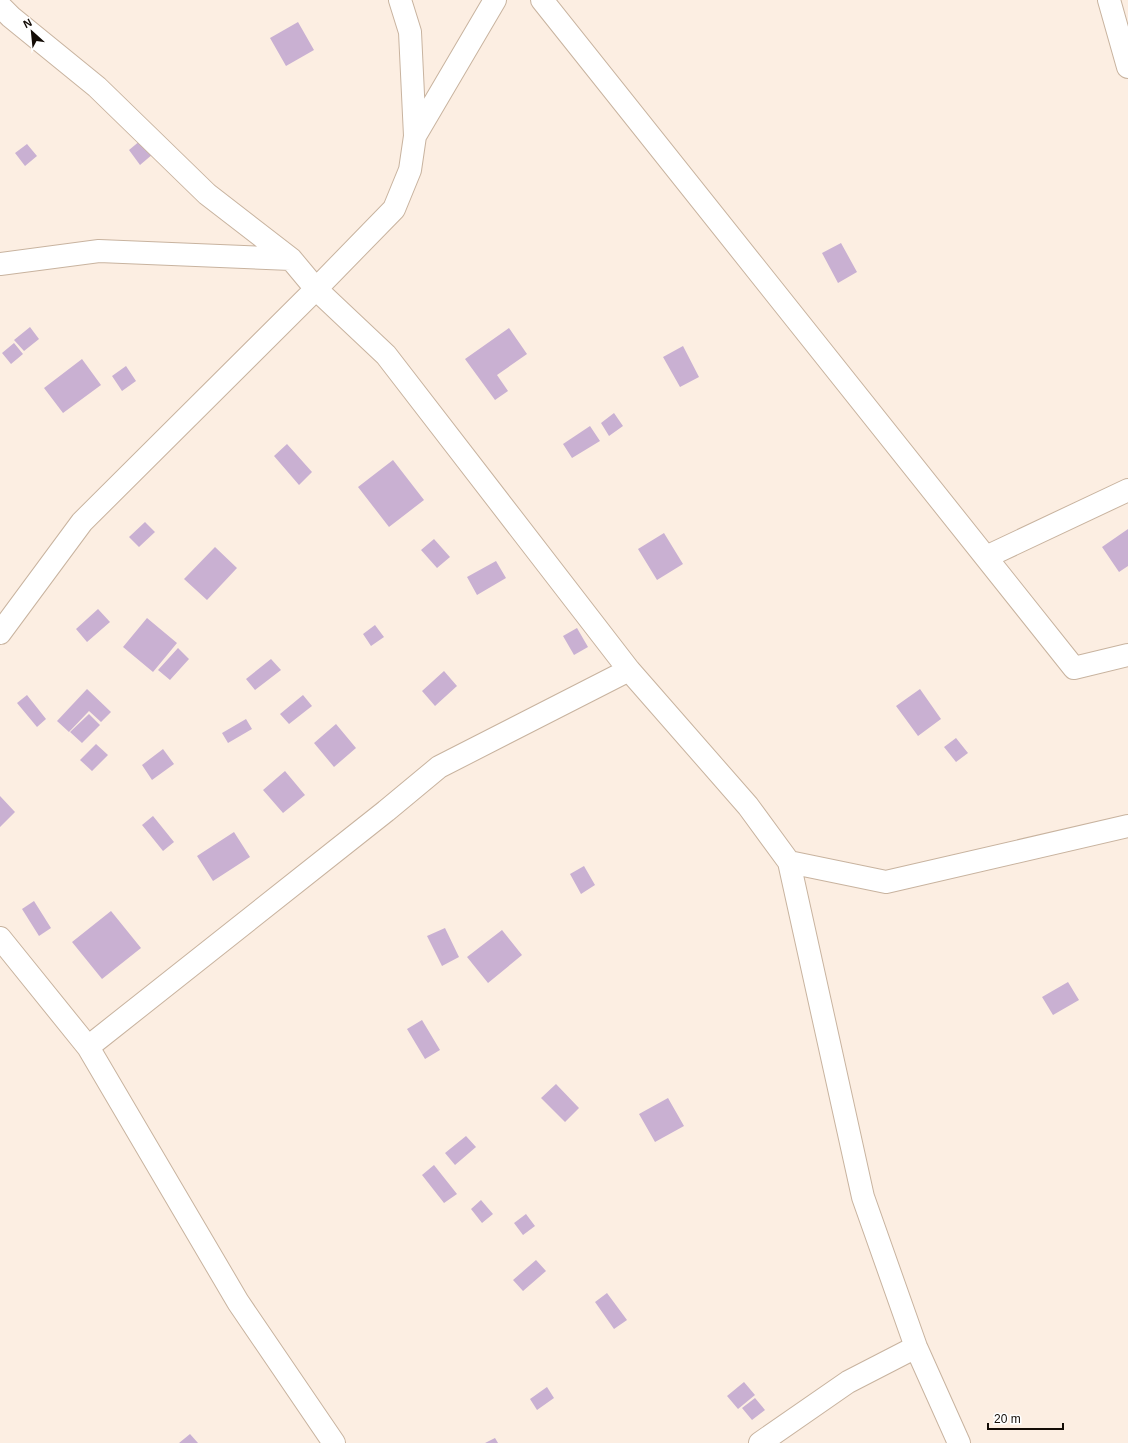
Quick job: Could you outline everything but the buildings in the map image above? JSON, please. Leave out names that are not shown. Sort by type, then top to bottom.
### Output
[{"type":"street","points":[[0,633],[82,522],[316,289],[394,209],[410,170],[415,136],[410,32],[400,0]]},
{"type":"street","points":[[415,136],[494,0]]},
{"type":"street","points":[[542,0],[1074,668],[1128,655]]},
{"type":"street","points":[[1109,0],[1128,67]]},
{"type":"street","points":[[0,6],[11,17],[97,87],[207,194],[291,259],[316,289],[386,355],[629,670],[748,806],[789,862],[863,1197],[916,1347],[959,1443]]},
{"type":"street","points":[[0,264],[99,251],[291,259]]},
{"type":"street","points":[[986,557],[1128,490]]},
{"type":"street","points":[[88,1047],[386,811],[439,767],[629,670]]},
{"type":"street","points":[[789,862],[886,882],[1128,826]]},
{"type":"street","points":[[0,938],[88,1047],[238,1302],[334,1443]]},
{"type":"street","points":[[760,1443],[848,1382],[916,1347]]}]
